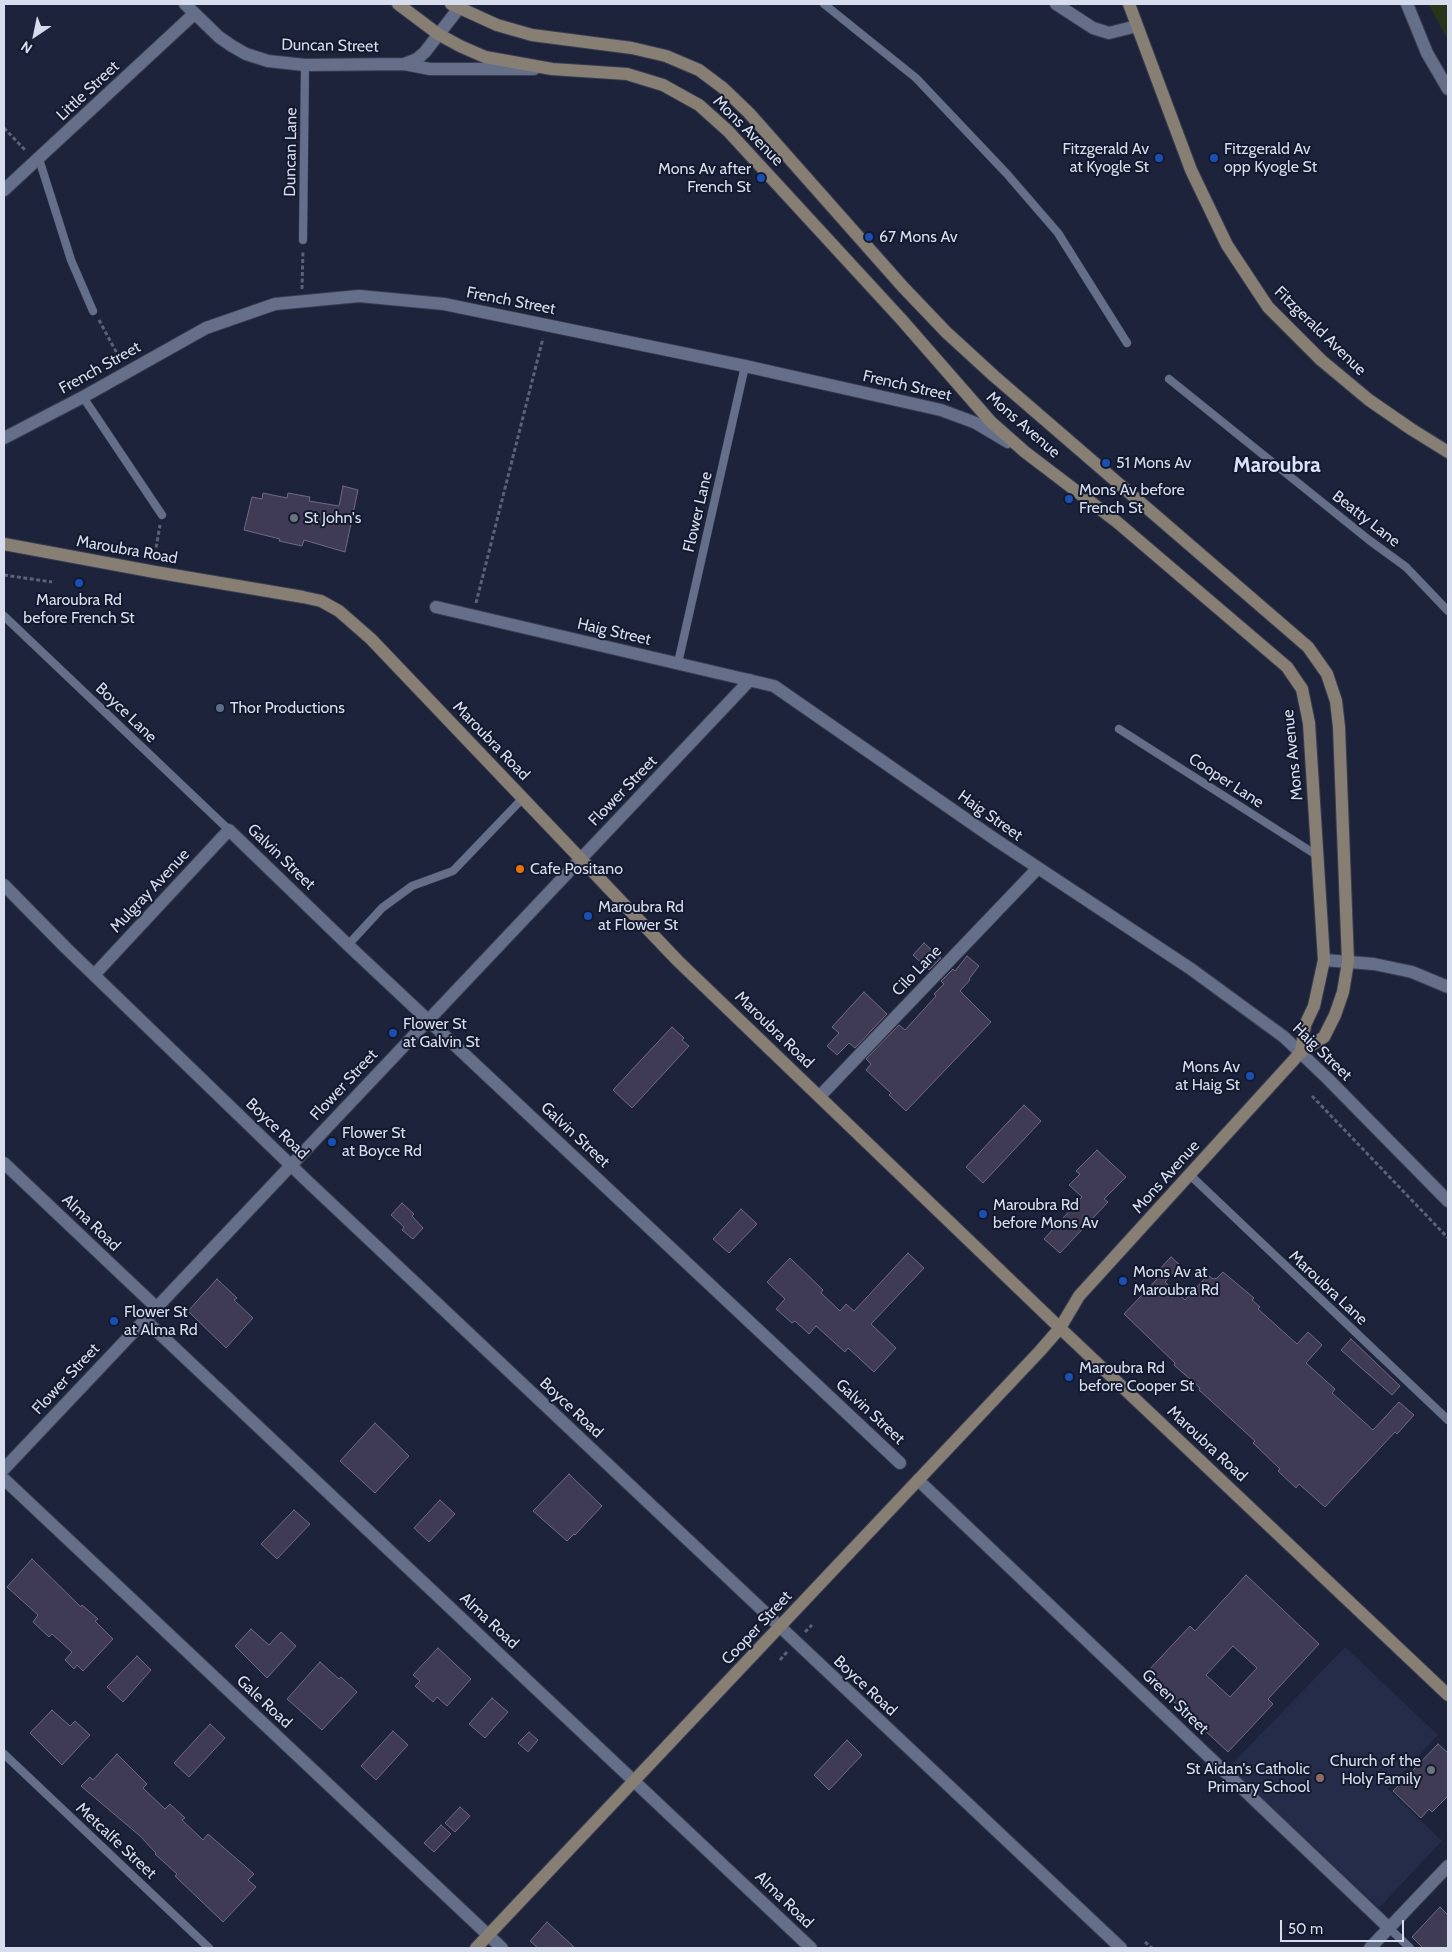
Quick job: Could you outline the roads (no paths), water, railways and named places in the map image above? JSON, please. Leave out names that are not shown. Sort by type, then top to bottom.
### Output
[{"type":"street","name":"Duncan Street","points":[[185,4],[219,37],[246,54],[268,61],[305,65],[404,64],[430,69],[552,69]]},
{"type":"street","name":"Mons Avenue","points":[[398,4],[438,34],[486,57],[552,69],[627,74],[663,85],[699,105],[728,131],[894,311],[991,422],[1025,452],[1111,516],[1287,666],[1302,689],[1309,723],[1324,960],[1314,1006],[1305,1025],[1301,1052]]},
{"type":"street","points":[[1056,4],[1094,28],[1109,33],[1137,26]]},
{"type":"street","name":"Fitzgerald Avenue","points":[[1129,4],[1188,162],[1200,189],[1226,245],[1268,307],[1321,360],[1369,400],[1411,429],[1448,450]]},
{"type":"street","points":[[1407,4],[1427,53],[1448,89]]},
{"type":"street","name":"Mons Avenue","points":[[458,5],[497,25],[532,35],[632,48],[666,56],[699,70],[723,88],[749,114],[903,287],[946,332],[994,376],[1308,647],[1327,674],[1336,701],[1339,727],[1348,962],[1343,992],[1332,1023],[1324,1037],[1301,1052],[1079,1296],[1060,1328]]},
{"type":"street","points":[[404,64],[417,59],[438,34],[458,5]]},
{"type":"street","name":"Little Street","points":[[4,190],[194,14]]},
{"type":"street","name":"French Street","points":[[4,438],[83,397],[206,328],[275,304],[359,296],[444,304],[546,324],[745,366],[959,416],[976,422],[1025,452]]},
{"type":"street","name":"Maroubra Road","points":[[4,544],[320,601],[339,611],[356,624],[678,961],[1060,1328],[1448,1695]]},
{"type":"street","name":"Haig Street","points":[[436,607],[774,686],[1038,868],[1190,969],[1284,1037],[1448,1201]]},
{"type":"street","name":"Flower Street","points":[[4,1469],[156,1306],[750,680]]},
{"type":"street","name":"Galvin Street","points":[[229,830],[348,945],[900,1463]]},
{"type":"street","name":"Mulgray Avenue","points":[[94,975],[229,830]]},
{"type":"street","name":"Cilo Lane","points":[[820,1096],[1038,868]]},
{"type":"street","name":"Boyce Road","points":[[4,885],[94,975],[291,1165],[1121,1948]]},
{"type":"street","points":[[1324,960],[1374,964],[1412,972],[1448,987]]},
{"type":"street","name":"Alma Road","points":[[4,1163],[156,1306]]},
{"type":"street","name":"Alma Road","points":[[144,1319],[811,1948]]},
{"type":"street","name":"Cooper Street","points":[[476,1948],[780,1628],[1060,1328]]},
{"type":"street","name":"Gale Road","points":[[4,1479],[502,1948]]},
{"type":"street","name":"Green Street","points":[[918,1480],[1389,1928]]},
{"type":"street","points":[[1370,1948],[1448,1866]]},
{"type":"lane","points":[[824,4],[916,78],[1007,174],[1058,234],[1127,343]]},
{"type":"lane","name":"Duncan Lane","points":[[303,240],[305,65]]},
{"type":"lane","points":[[38,160],[70,260],[94,311]]},
{"type":"lane","name":"Flower Lane","points":[[678,663],[745,366]]},
{"type":"lane","name":"Beatty Lane","points":[[1169,380],[1368,540],[1406,567],[1448,611]]},
{"type":"lane","points":[[83,397],[162,515]]},
{"type":"lane","name":"Boyce Lane","points":[[4,616],[229,830]]},
{"type":"lane","name":"Cooper Lane","points":[[1119,729],[1318,856]]},
{"type":"lane","points":[[348,945],[382,908],[412,886],[454,871],[523,798]]},
{"type":"lane","name":"Maroubra Lane","points":[[1190,1175],[1448,1420]]},
{"type":"lane","name":"Metcalfe Street","points":[[4,1754],[209,1948]]},
{"type":"lane","name":"Green Street","points":[[1389,1928],[1410,1948]]},
{"type":"place","name":"Fitzgerald Av at Kyogle St","points":[[1159,158]]},
{"type":"place","name":"Fitzgerald Av opp Kyogle St","points":[[1214,158]]},
{"type":"place","name":"Mons Av after French St","points":[[761,178]]},
{"type":"place","name":"67 Mons Av","points":[[869,237]]},
{"type":"place","name":"51 Mons Av","points":[[1106,463]]},
{"type":"place","name":"Mons Av before French St","points":[[1069,499]]},
{"type":"place","name":"St John's","points":[[294,518]]},
{"type":"place","name":"Maroubra Rd before French St","points":[[79,583]]},
{"type":"place","name":"Thor Productions","points":[[220,708]]},
{"type":"place","name":"Cafe Positano","points":[[520,869]]},
{"type":"place","name":"Maroubra Rd at Flower St","points":[[588,916]]},
{"type":"place","name":"Flower St at Galvin St","points":[[393,1033]]},
{"type":"place","name":"Mons Av at Haig St","points":[[1250,1076]]},
{"type":"place","name":"Flower St at Boyce Rd","points":[[332,1142]]},
{"type":"place","name":"Maroubra Rd before Mons Av","points":[[983,1214]]},
{"type":"place","name":"Mons Av at Maroubra Rd","points":[[1123,1281]]},
{"type":"place","name":"Flower St at Alma Rd","points":[[114,1321]]},
{"type":"place","name":"Maroubra Rd before Cooper St","points":[[1069,1377]]},
{"type":"place","name":"Church of the Holy Family","points":[[1431,1770]]},
{"type":"place","name":"St Aidan's Catholic Primary School","points":[[1320,1778]]},
{"type":"district","name":"Maroubra","points":[[1277,466]]}]
